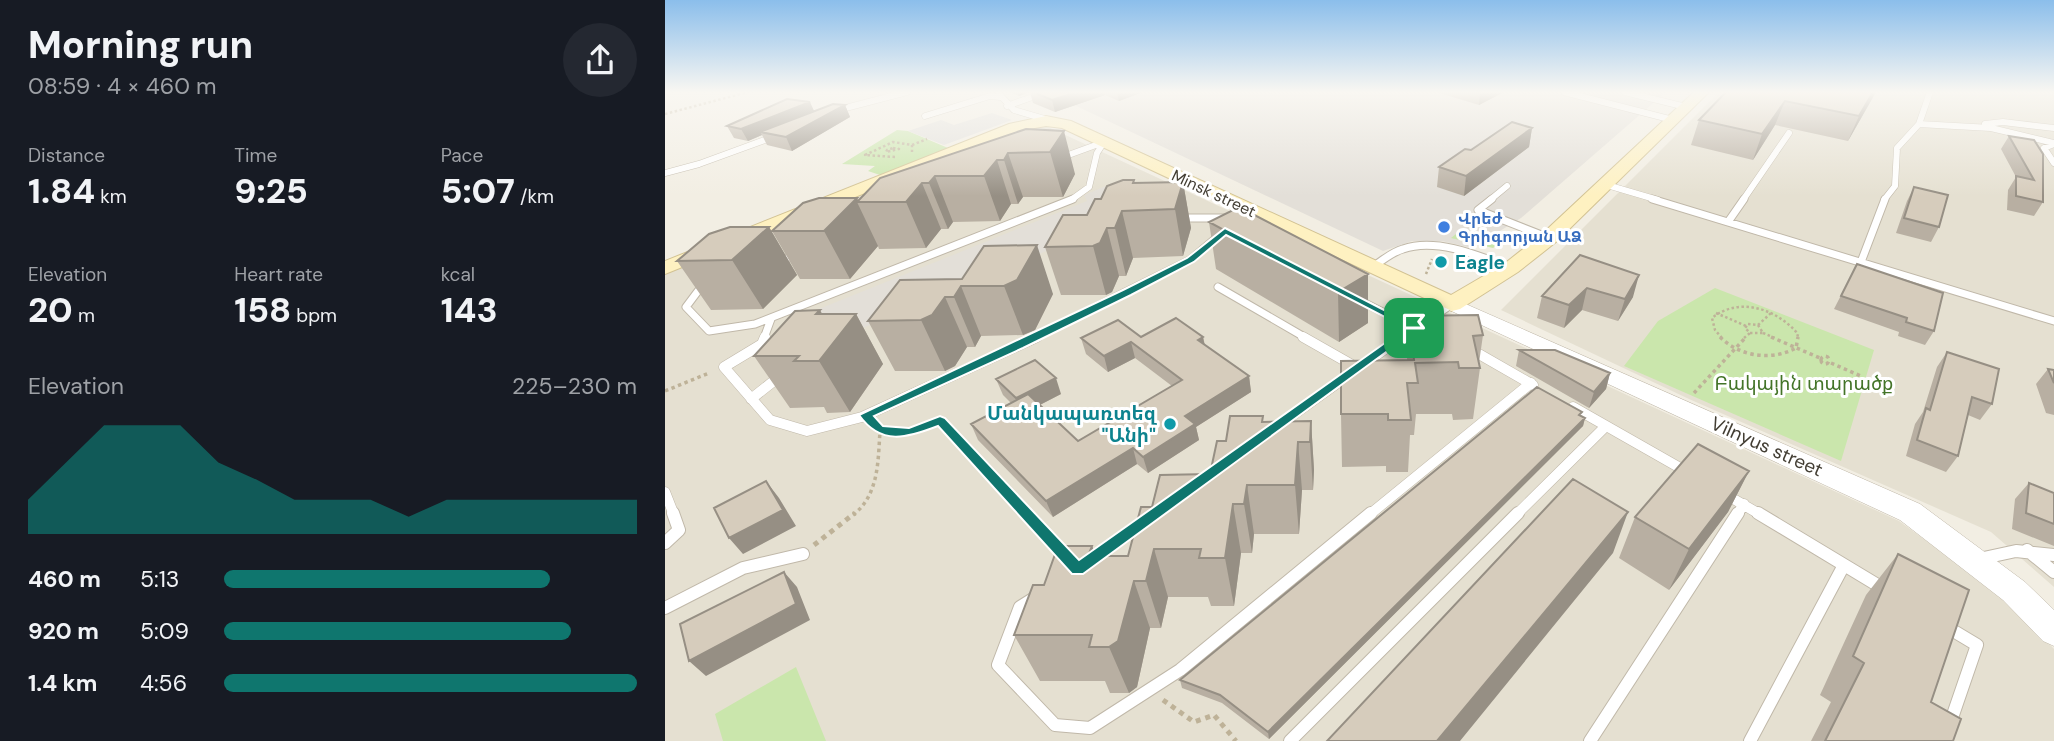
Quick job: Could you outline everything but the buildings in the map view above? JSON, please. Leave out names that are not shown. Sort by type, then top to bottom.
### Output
[{"type":"main road","name":"Minsk street","points":[[665,268],[1017,127]]},
{"type":"main road","name":"Minsk street","points":[[1071,127],[1249,215],[1374,266],[1452,304]]},
{"type":"main road","points":[[1452,304],[1511,268],[1549,238],[1667,127]]},
{"type":"street","name":"Vilnyus street","points":[[1452,304],[1910,512],[2014,591],[2054,631]]},
{"type":"lane","points":[[1861,262],[1886,195],[1895,186],[1897,148],[1917,127]]},
{"type":"lane","points":[[1971,127],[2016,132],[2054,143]]},
{"type":"lane","points":[[665,173],[748,147],[784,132]]},
{"type":"lane","points":[[1728,222],[1789,133]]},
{"type":"lane","points":[[1104,142],[1097,153],[1089,187],[1070,201],[755,324],[709,331],[686,307],[698,291],[1104,142]]},
{"type":"lane","points":[[2054,143],[2044,148],[2054,163]]},
{"type":"lane","points":[[1607,185],[2054,321]]},
{"type":"lane","points":[[1507,186],[1478,210],[1549,238]]},
{"type":"lane","points":[[771,318],[762,344],[724,368],[769,420],[807,431],[865,415],[1020,345],[1191,260],[1232,222],[1167,218]]},
{"type":"lane","points":[[1225,231],[1237,237]]},
{"type":"lane","points":[[1374,266],[1403,248],[1437,247],[1492,260],[1511,268]]},
{"type":"lane","points":[[1218,287],[1358,368]]},
{"type":"lane","points":[[1343,292],[1418,325],[1434,329]]},
{"type":"lane","points":[[1268,432],[1418,325],[1452,304]]},
{"type":"lane","points":[[1050,587],[1020,607],[998,665],[1055,725],[1090,728],[1180,670],[1536,386],[1458,343]]},
{"type":"lane","points":[[751,399],[784,373]]},
{"type":"lane","points":[[1563,402],[1698,478]]},
{"type":"lane","points":[[1290,741],[1606,426]]},
{"type":"lane","points":[[1709,485],[1899,598]]},
{"type":"lane","points":[[665,492],[679,530],[665,543]]},
{"type":"lane","points":[[1590,741],[1744,504]]},
{"type":"lane","points":[[1077,569],[1156,513]]},
{"type":"lane","points":[[1974,561],[1999,551],[2025,549],[2054,555]]},
{"type":"lane","points":[[2025,549],[2054,572]]},
{"type":"lane","points":[[665,608],[743,568],[803,554]]},
{"type":"lane","points":[[1750,741],[1844,565]]},
{"type":"lane","points":[[1933,618],[1977,645],[1944,741]]},
{"type":"path","points":[[925,163],[910,158],[865,155],[881,145],[902,141],[912,145],[927,139]]},
{"type":"path","points":[[881,145],[888,151]]},
{"type":"path","points":[[877,156],[899,149],[896,152],[904,155],[913,152],[912,145]]},
{"type":"path","points":[[1742,306],[1771,313],[1793,327],[1799,341],[1791,352],[1771,356],[1734,346],[1716,332],[1712,318],[1723,309],[1742,306]]},
{"type":"path","points":[[1716,313],[1746,326],[1758,325],[1771,313]]},
{"type":"path","points":[[1758,325],[1763,333]]},
{"type":"path","points":[[1746,326],[1750,333]]},
{"type":"path","points":[[1681,408],[1734,346],[1750,333],[1763,333],[1820,358],[1823,363],[1831,363],[1863,377]]},
{"type":"path","points":[[665,391],[724,368]]},
{"type":"path","points":[[865,415],[880,431],[910,433],[940,421],[1077,569]]},
{"type":"path","points":[[803,554],[860,510],[876,482],[880,431]]},
{"type":"path","points":[[1150,691],[1194,722],[1214,715],[1236,741]]},
{"type":"shaded area","points":[[921,127],[994,127],[944,145],[908,131]]},
{"type":"shaded area","points":[[1047,127],[1899,521],[2007,599],[2054,649],[2054,741],[665,741],[665,272],[1019,128]]},
{"type":"shaded area","points":[[1120,127],[1626,127],[1521,218],[1472,248],[1442,241],[1412,241],[1383,251]]},
{"type":"shaded area","points":[[1684,127],[2054,127],[2054,587],[1991,532],[1689,399],[1501,310]]},
{"type":"shaded area","points":[[1111,184],[1149,208],[827,343],[814,311],[1087,201],[1084,195]]},
{"type":"green space","points":[[897,130],[908,131],[948,148],[880,175],[868,171],[875,166],[842,164]]},
{"type":"green space","points":[[1456,234],[1508,237],[1493,248],[1451,238]]},
{"type":"green space","name":"Բակային տարածք","points":[[1715,288],[1874,350],[1841,461],[1624,366],[1658,321]]},
{"type":"green space","points":[[796,667],[826,741],[723,741],[715,714]]},
{"type":"place","name":"Վրեժ Գրիգորյան ԱՁ","points":[[1444,227]]},
{"type":"place","name":"Eagle","points":[[1441,262]]},
{"type":"place","name":"Մանկապառտեզ \"Անի\"","points":[[1170,424]]},
{"type":"route","points":[[1225,231],[1414,328],[1077,569],[940,421],[910,433],[880,431],[865,415],[1020,345],[1191,260],[1225,231]]}]
